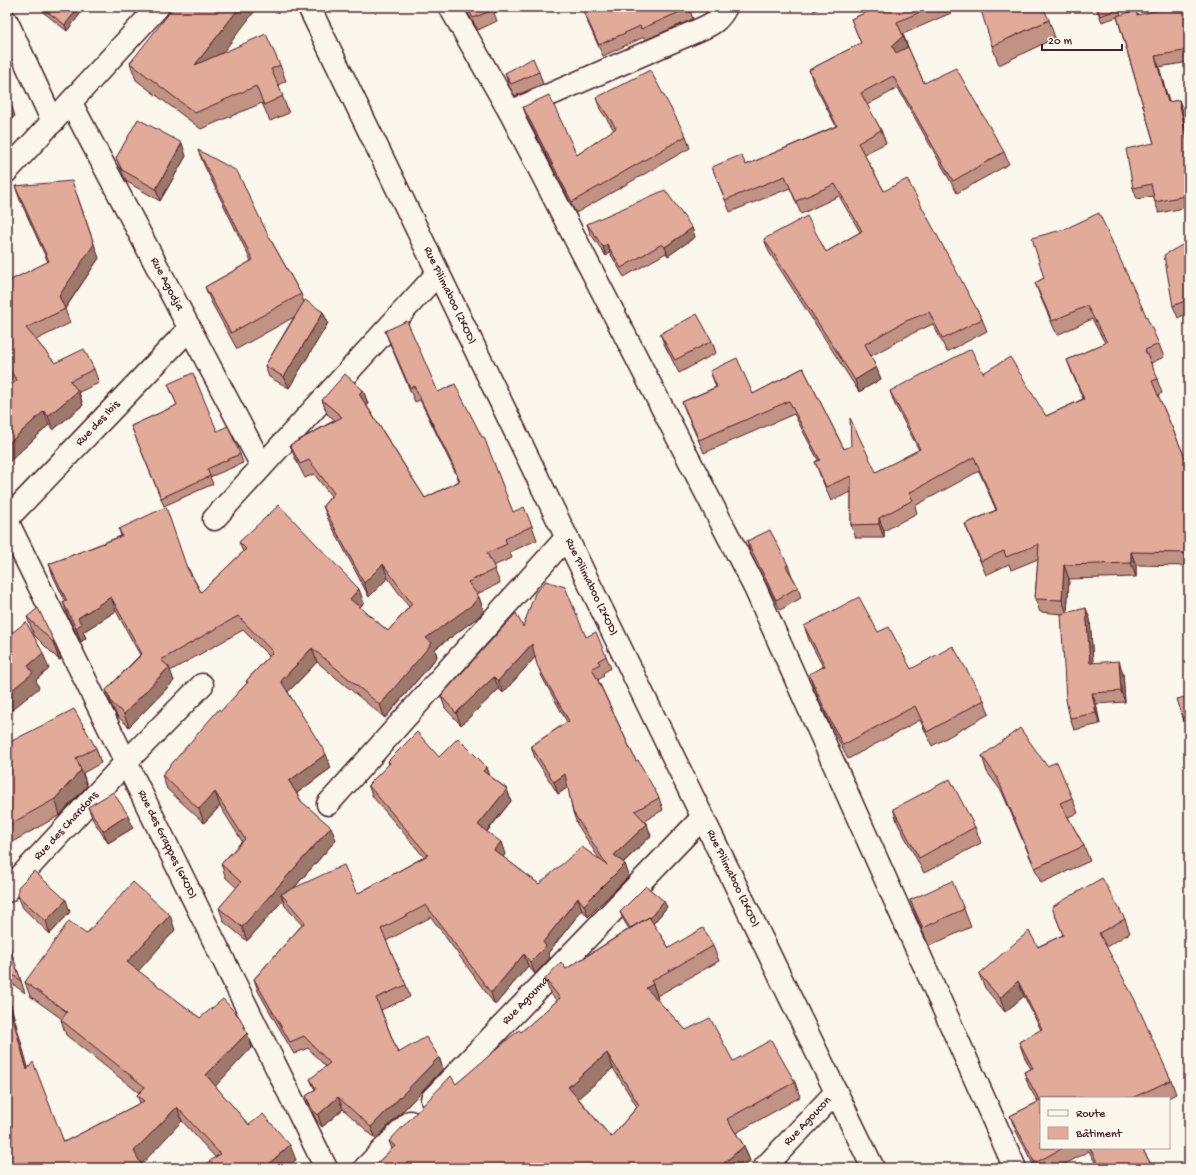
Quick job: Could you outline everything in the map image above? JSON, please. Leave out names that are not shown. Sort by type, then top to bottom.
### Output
[{"type":"street","points":[[7,171],[158,7]]},
{"type":"street","name":"Rue Pilimaboo (2KOD)","points":[[309,7],[873,1168]]},
{"type":"street","points":[[450,7],[510,112],[755,588],[1015,1168]]},
{"type":"street","points":[[510,112],[706,27],[719,19],[726,7]]},
{"type":"street","points":[[7,22],[53,122]]},
{"type":"street","name":"Rue Agodja","points":[[71,103],[262,466]]},
{"type":"street","points":[[214,519],[438,273]]},
{"type":"street","name":"Rue des Ibis","points":[[7,520],[190,328]]},
{"type":"street","name":"Rue des Grappes (6KOD)","points":[[7,520],[326,1168]]},
{"type":"street","points":[[328,804],[567,537]]},
{"type":"street","name":"Rue des Chardons","points":[[7,891],[126,762],[202,685]]},
{"type":"street","name":"Rue Agouma","points":[[365,1168],[703,817]]},
{"type":"street","name":"Rue Agoucon","points":[[764,1168],[836,1092]]},
{"type":"building","points":[[41,7],[77,7],[78,8],[65,25]]},
{"type":"building","points":[[174,7],[240,7],[195,65],[266,34],[280,65],[271,69],[283,96],[264,105],[256,86],[195,113],[130,63]]},
{"type":"building","points":[[467,7],[492,7],[493,10],[473,18]]},
{"type":"building","points":[[588,7],[689,8],[641,29],[640,26],[599,45],[583,10]]},
{"type":"building","points":[[879,7],[932,7],[897,22],[903,36],[892,46],[896,53],[908,47],[924,83],[956,68],[1004,152],[953,181],[893,76],[861,93],[881,130],[858,143],[884,191],[907,179],[982,319],[943,339],[929,312],[906,321],[865,344],[876,367],[855,380],[764,239],[807,216],[826,252],[862,231],[835,184],[796,201],[785,176],[725,200],[712,167],[741,155],[746,165],[837,126],[809,70],[861,43],[851,19]]},
{"type":"building","points":[[980,7],[1043,7],[1049,20],[992,46]]},
{"type":"building","points":[[1097,7],[1118,7],[1119,9],[1100,16]]},
{"type":"building","points":[[1173,7],[1189,7],[1189,50],[1155,56],[1168,102],[1179,100],[1189,150],[1189,195],[1155,202],[1151,184],[1133,188],[1126,149],[1154,143],[1117,16],[1136,10],[1137,15]]},
{"type":"building","points":[[533,58],[539,72],[511,84],[505,73]]},
{"type":"building","points":[[650,70],[686,136],[572,202],[523,107],[549,95],[577,155],[616,128],[596,98]]},
{"type":"building","points":[[7,92],[11,104],[7,107]]},
{"type":"building","points":[[138,119],[182,143],[156,189],[122,170],[116,158]]},
{"type":"building","points":[[198,150],[237,171],[269,237],[301,294],[231,333],[205,287],[253,260]]},
{"type":"building","points":[[72,181],[94,244],[59,296],[65,309],[26,328],[55,363],[84,349],[94,369],[70,381],[78,391],[48,416],[44,411],[7,445],[7,389],[17,380],[7,367],[7,282],[49,261],[15,186]]},
{"type":"building","points":[[665,190],[692,228],[665,247],[662,244],[621,268],[607,244],[603,247],[587,224]]},
{"type":"building","points":[[1099,213],[1159,344],[1145,350],[1158,379],[1152,381],[1189,467],[1189,553],[1131,552],[1131,563],[1064,565],[1062,600],[1035,599],[1039,544],[1006,557],[1004,551],[981,561],[965,524],[997,510],[974,457],[909,493],[913,500],[879,518],[879,524],[851,525],[851,476],[826,487],[815,462],[820,460],[789,401],[699,440],[682,402],[717,387],[710,371],[737,358],[753,394],[803,368],[844,449],[851,446],[850,418],[876,472],[920,449],[890,391],[971,349],[983,373],[1010,357],[1046,416],[1084,399],[1067,360],[1107,342],[1087,306],[1052,321],[1035,283],[1044,278],[1032,238],[1065,229]]},
{"type":"building","points":[[1184,244],[1189,255],[1189,299],[1173,306],[1164,255]]},
{"type":"building","points":[[305,300],[323,312],[284,377],[265,366]]},
{"type":"building","points":[[697,314],[712,341],[675,360],[660,334]]},
{"type":"building","points":[[407,321],[438,392],[455,384],[482,437],[484,437],[513,512],[524,507],[532,526],[505,539],[507,544],[487,553],[495,569],[468,582],[479,597],[472,605],[426,638],[432,643],[380,705],[312,648],[281,681],[326,754],[289,781],[301,801],[331,827],[242,927],[219,908],[241,882],[221,864],[245,839],[215,792],[199,809],[162,775],[219,709],[221,711],[273,652],[238,616],[161,660],[169,667],[124,714],[112,703],[106,690],[142,654],[111,597],[78,618],[81,624],[76,628],[63,602],[67,601],[49,564],[122,536],[119,529],[166,507],[187,568],[201,592],[246,549],[239,542],[279,505],[359,589],[350,599],[388,631],[412,604],[383,564],[364,583],[323,506],[334,493],[309,460],[300,464],[290,445],[342,417],[322,400],[345,374],[363,390],[359,394],[425,498],[460,481],[414,386],[410,388],[385,331]]},
{"type":"building","points":[[193,373],[217,431],[228,426],[240,454],[207,469],[210,476],[161,498],[131,426],[177,405],[168,384]]},
{"type":"building","points":[[770,530],[788,565],[786,566],[798,587],[776,600],[747,541]]},
{"type":"building","points":[[546,581],[565,587],[586,637],[596,632],[606,656],[598,661],[600,664],[592,668],[636,761],[638,760],[659,798],[635,811],[647,824],[614,855],[625,864],[584,905],[578,898],[543,942],[546,946],[530,962],[524,954],[491,993],[426,905],[381,929],[406,985],[376,998],[398,1053],[426,1037],[439,1057],[371,1127],[338,1097],[318,1115],[312,1109],[306,1096],[316,1089],[310,1079],[330,1063],[304,1036],[290,1042],[254,979],[305,922],[281,894],[344,865],[357,894],[428,855],[368,785],[390,763],[388,761],[417,732],[439,757],[458,738],[487,767],[483,771],[507,789],[478,825],[501,842],[494,850],[539,884],[582,847],[607,865],[573,812],[565,774],[554,782],[531,746],[569,721],[537,665],[532,644],[498,681],[494,677],[456,713],[441,696],[516,613],[523,627],[535,593]]},
{"type":"building","points":[[859,597],[878,632],[889,627],[911,669],[953,646],[984,700],[927,732],[915,706],[843,745],[809,674],[825,666],[804,626]]},
{"type":"building","points":[[38,608],[54,641],[53,642],[27,617]]},
{"type":"building","points":[[1086,608],[1090,663],[1119,661],[1121,691],[1092,693],[1096,713],[1070,718],[1066,700],[1061,614]]},
{"type":"building","points":[[26,622],[43,653],[28,666],[33,673],[7,694],[7,625],[13,632]]},
{"type":"building","points":[[1189,696],[1189,720],[1184,721],[1177,699]]},
{"type":"building","points":[[74,709],[96,748],[76,758],[81,770],[55,799],[7,826],[7,738],[10,742]]},
{"type":"building","points":[[1020,728],[1047,766],[1057,762],[1072,798],[1060,803],[1084,846],[1035,868],[997,777],[982,756]]},
{"type":"building","points":[[950,779],[975,827],[919,858],[893,809]]},
{"type":"building","points":[[113,792],[128,815],[103,831],[88,807]]},
{"type":"building","points":[[34,871],[66,900],[46,921],[18,896],[18,887]]},
{"type":"building","points":[[1102,878],[1125,919],[1099,933],[1134,998],[1171,1080],[1134,1097],[1040,1097],[1040,1101],[1024,1072],[1033,1068],[1019,1042],[1042,1029],[1018,981],[1000,998],[979,974],[1029,931],[1038,947],[1063,935],[1052,907]]},
{"type":"building","points":[[952,881],[964,909],[923,928],[910,900]]},
{"type":"building","points":[[133,882],[170,915],[127,962],[200,1018],[223,999],[240,1018],[247,1033],[206,1075],[249,1125],[263,1114],[290,1145],[264,1168],[200,1168],[220,1154],[177,1107],[134,1151],[143,1168],[7,1168],[7,997],[27,1070],[33,1062],[64,1142],[144,1101],[137,1095],[145,1087],[61,1020],[67,1012],[25,982],[69,921],[86,934]]},
{"type":"building","points":[[646,886],[664,901],[650,918],[649,917],[630,928],[620,912]]},
{"type":"building","points":[[649,917],[669,948],[703,928],[713,946],[651,981],[653,984],[646,988],[686,1030],[710,1018],[733,1061],[771,1040],[795,1082],[727,1119],[744,1146],[718,1168],[372,1168],[395,1146],[389,1141],[451,1076],[456,1084],[519,1030],[521,1032],[560,998],[545,979],[561,962],[566,969]],"holes":[[[607,1053],[639,1105],[611,1137],[568,1087]]]},
{"type":"building","points":[[7,940],[21,981],[7,970]]},
{"type":"building","points":[[1040,1101],[1040,1149],[1061,1149],[1035,1163],[1010,1116]]},
{"type":"building","points":[[1090,1149],[1143,1149],[1153,1168],[1100,1168]]},
{"type":"building","points":[[778,1162],[784,1168],[773,1168]]}]
